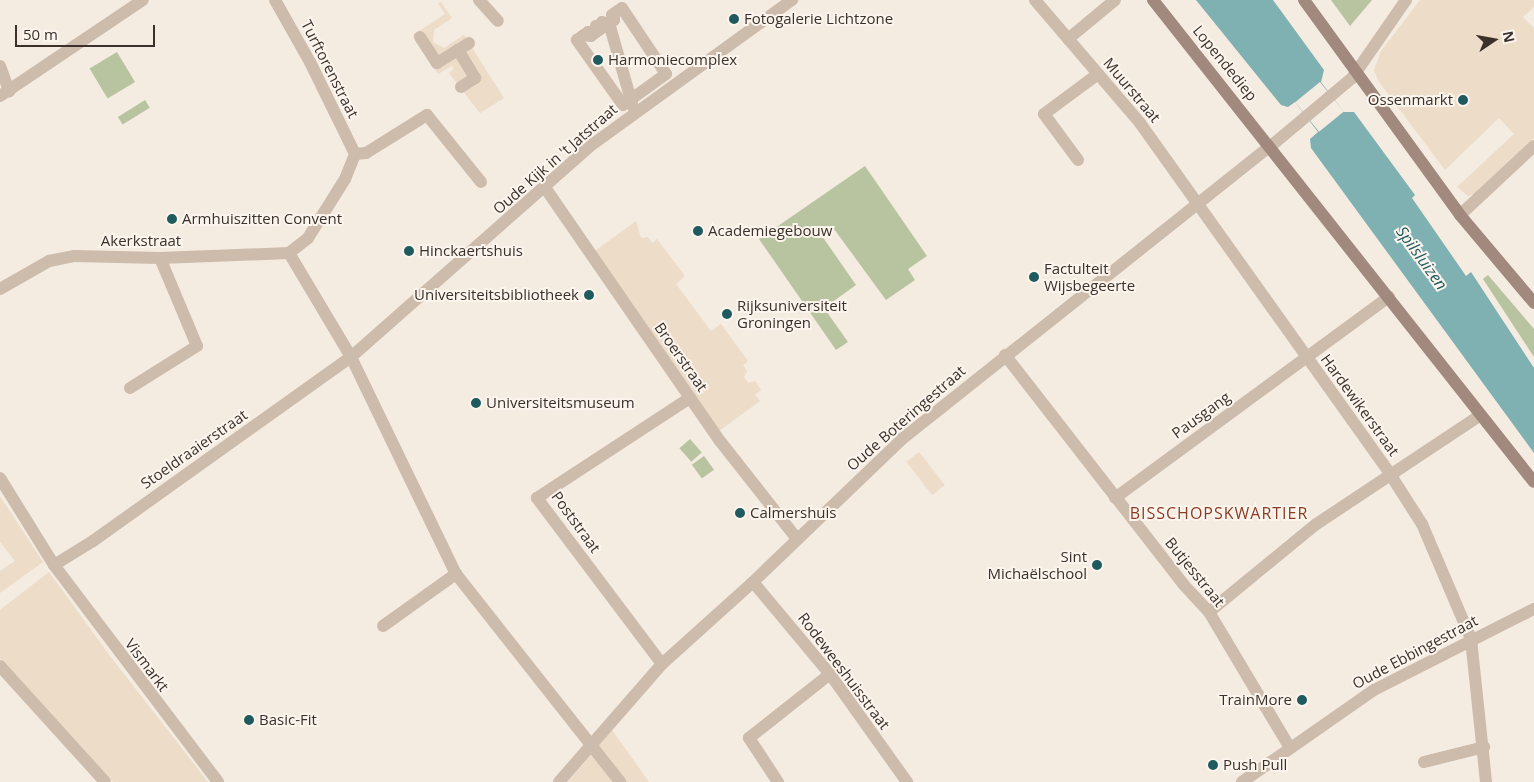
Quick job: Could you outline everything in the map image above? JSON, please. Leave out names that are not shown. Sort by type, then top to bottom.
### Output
[{"type":"street","points":[[0,66],[4,94],[143,0]]},
{"type":"street","name":"Turftorenstraat","points":[[275,0],[310,62],[355,154]]},
{"type":"street","points":[[479,0],[498,21]]},
{"type":"street","name":"Oude Kijk in 't Jatstraat","points":[[351,357],[546,189],[633,106],[792,0]]},
{"type":"street","name":"Muurstraat","points":[[1035,0],[1140,123],[1199,204]]},
{"type":"street","points":[[1068,39],[1115,0]]},
{"type":"street","name":"Lopendediep","points":[[1153,0],[1271,146]]},
{"type":"street","points":[[1304,0],[1460,215],[1534,303]]},
{"type":"street","name":"Oude Boteringestraat","points":[[559,782],[662,664],[753,582],[902,439],[1332,96],[1356,73],[1406,0]]},
{"type":"street","points":[[622,8],[666,74],[633,106],[623,105],[577,40],[584,34],[590,36],[588,32],[592,35],[596,32],[596,26],[598,30],[603,27],[602,22],[605,26],[614,20],[612,15],[622,8]]},
{"type":"street","points":[[609,23],[633,106]]},
{"type":"street","points":[[420,37],[437,62],[469,43]]},
{"type":"street","points":[[458,50],[475,78],[461,87]]},
{"type":"street","points":[[1078,160],[1044,114],[1098,74]]},
{"type":"street","points":[[481,182],[427,115],[366,152],[355,154],[345,179],[308,238],[289,252],[351,357],[456,574],[620,782]]},
{"type":"street","points":[[1271,146],[1479,416],[1534,482]]},
{"type":"street","points":[[1460,215],[1534,146]]},
{"type":"street","name":"Broerstraat","points":[[546,189],[690,398],[797,539]]},
{"type":"street","name":"Hardewikerstraat","points":[[1199,204],[1306,358],[1390,474],[1422,524],[1471,639],[1484,747],[1486,782]]},
{"type":"street","name":"Akerkstraat","points":[[0,288],[49,260],[74,256],[160,258],[289,252]]},
{"type":"street","points":[[130,388],[197,346],[160,258]]},
{"type":"street","name":"Pausgang","points":[[1115,498],[1389,297]]},
{"type":"street","name":"Butjesstraat","points":[[1005,355],[1115,498],[1209,612],[1290,748]]},
{"type":"street","name":"Stoeldraaierstraat","points":[[54,565],[93,541],[351,357]]},
{"type":"street","name":"Poststraat","points":[[662,664],[537,498],[690,398]]},
{"type":"street","points":[[1209,612],[1315,525],[1479,416]]},
{"type":"street","name":"Vismarkt","points":[[0,478],[54,565],[218,782]]},
{"type":"street","points":[[383,626],[456,574]]},
{"type":"street","name":"Rodeweeshuisstraat","points":[[753,582],[830,674],[907,782]]},
{"type":"street","name":"Oude Ebbingestraat","points":[[1242,782],[1374,690],[1471,639],[1534,609]]},
{"type":"street","points":[[0,666],[100,780]]},
{"type":"street","points":[[778,782],[749,738],[830,674]]},
{"type":"street","points":[[1424,762],[1484,747]]},
{"type":"green space","points":[[1331,0],[1372,0],[1350,26]]},
{"type":"green space","points":[[117,52],[135,82],[108,98],[90,68]]},
{"type":"green space","points":[[145,100],[150,108],[123,125],[118,117]]},
{"type":"green space","points":[[865,166],[927,256],[908,269],[915,280],[886,300],[834,229],[822,236],[856,285],[824,308],[848,342],[836,350],[759,239]]},
{"type":"green space","points":[[1488,275],[1534,329],[1534,357],[1483,279]]},
{"type":"green space","points":[[690,439],[702,453],[691,462],[679,448]]},
{"type":"green space","points":[[704,456],[714,470],[702,479],[692,465]]},
{"type":"shaded area","name":"Ossenmarkt","points":[[1420,0],[1534,0],[1534,7],[1523,17],[1534,28],[1534,138],[1475,194],[1468,196],[1457,187],[1514,134],[1499,118],[1445,170],[1379,82],[1374,70],[1381,51]]},
{"type":"shaded area","points":[[441,2],[452,18],[434,30],[433,42],[444,48],[464,35],[504,98],[480,113],[449,73],[454,69],[452,66],[438,74],[413,35],[445,14],[438,3]]},
{"type":"shaded area","points":[[636,221],[641,238],[648,237],[652,243],[657,239],[685,276],[676,284],[711,331],[721,324],[748,361],[743,365],[747,371],[744,377],[748,383],[755,381],[761,390],[755,395],[760,401],[719,431],[592,253]]},
{"type":"shaded area","points":[[919,452],[945,485],[932,495],[906,462]]},
{"type":"shaded area","points":[[0,496],[43,562],[0,593],[0,571],[15,561],[0,542]]},
{"type":"shaded area","points":[[49,572],[110,656],[208,782],[113,782],[0,658],[0,610]]},
{"type":"shaded area","points":[[612,730],[649,782],[568,782]]},
{"type":"water","name":"Spilsluizen","points":[[1196,0],[1273,0],[1324,70],[1321,82],[1344,112],[1354,112],[1415,195],[1412,198],[1466,276],[1471,272],[1534,368],[1534,453],[1311,148],[1310,139],[1318,132],[1295,102],[1288,107],[1281,105]]},
{"type":"pier","points":[[1320,82],[1344,112],[1319,132],[1295,102]]},
{"type":"place","name":"Fotogalerie Lichtzone","points":[[734,19]]},
{"type":"place","name":"Harmoniecomplex","points":[[598,60]]},
{"type":"place","name":"Ossenmarkt","points":[[1463,100]]},
{"type":"place","name":"Armhuiszitten Convent","points":[[172,219]]},
{"type":"place","name":"Academiegebouw","points":[[698,231]]},
{"type":"place","name":"Hinckaertshuis","points":[[409,251]]},
{"type":"place","name":"Factulteit Wijsbegeerte","points":[[1034,277]]},
{"type":"place","name":"Universiteitsbibliotheek","points":[[589,295]]},
{"type":"place","name":"Rijksuniversiteit Groningen","points":[[727,314]]},
{"type":"place","name":"Universiteitsmuseum","points":[[476,403]]},
{"type":"place","name":"Calmershuis","points":[[740,513]]},
{"type":"place","name":"Sint Michaëlschool","points":[[1097,565]]},
{"type":"place","name":"TrainMore","points":[[1302,700]]},
{"type":"place","name":"Basic-Fit","points":[[249,720]]},
{"type":"place","name":"Push Pull","points":[[1213,765]]},
{"type":"district","name":"BISSCHOPSKWARTIER","points":[[1219,513]]}]
